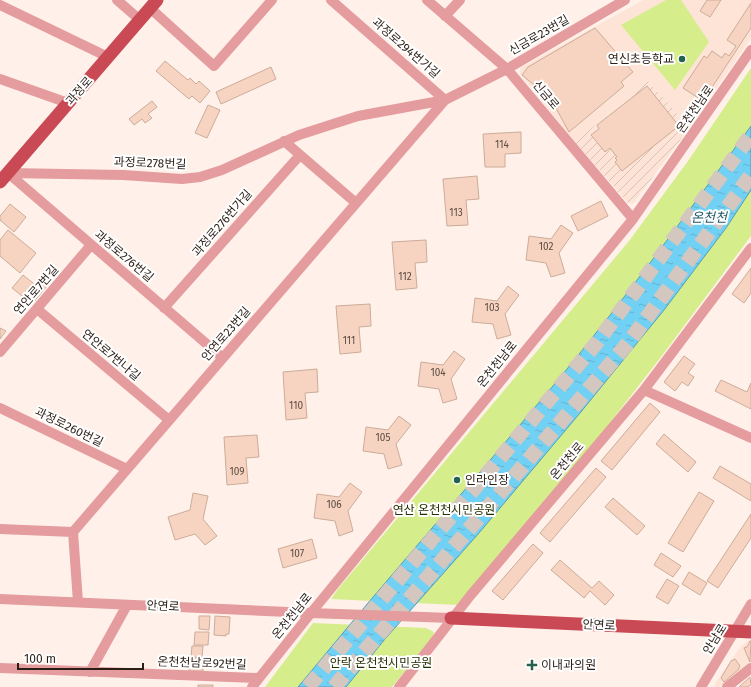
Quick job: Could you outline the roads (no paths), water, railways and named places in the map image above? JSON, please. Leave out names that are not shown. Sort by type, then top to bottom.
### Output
[{"type":"main road","name":"과정로","points":[[4,178],[154,4]]},
{"type":"main road","name":"안연로","points":[[449,618],[751,632]]},
{"type":"street","points":[[117,0],[140,20]]},
{"type":"street","points":[[154,4],[214,66],[272,0]]},
{"type":"street","name":"과정로294번가길","points":[[331,0],[445,100]]},
{"type":"street","name":"신금로","points":[[427,0],[508,69],[633,219]]},
{"type":"street","points":[[445,16],[460,0]]},
{"type":"street","name":"신금로23번길","points":[[508,69],[625,0]]},
{"type":"street","points":[[0,5],[108,57]]},
{"type":"street","name":"온천천남로","points":[[252,687],[633,219],[751,50]]},
{"type":"street","name":"과정로278번길","points":[[4,178],[123,175],[182,179],[200,176],[222,170],[299,135],[358,116],[445,100],[508,69]]},
{"type":"street","points":[[0,79],[68,103]]},
{"type":"street","name":"안연로23번길","points":[[73,532],[445,100]]},
{"type":"street","points":[[284,142],[356,203]]},
{"type":"street","name":"과정로276번가길","points":[[164,308],[300,155]]},
{"type":"street","name":"과정로276번길","points":[[4,178],[91,245],[223,358]]},
{"type":"street","name":"연안로7번길","points":[[0,352],[91,245]]},
{"type":"street","name":"온천천로","points":[[399,687],[449,618],[644,390],[751,248]]},
{"type":"street","name":"연안로7번나길","points":[[37,309],[169,420]]},
{"type":"street","points":[[644,390],[751,438]]},
{"type":"street","name":"과정로260번길","points":[[0,408],[127,469]]},
{"type":"street","points":[[0,529],[73,532],[78,602]]},
{"type":"street","name":"안연로","points":[[0,599],[325,614],[449,618]]},
{"type":"street","name":"안남로","points":[[701,687],[751,604]]},
{"type":"street","points":[[90,672],[127,605]]},
{"type":"street","name":"온천천남로92번길","points":[[0,668],[258,678]]},
{"type":"street","points":[[727,687],[751,668]]},
{"type":"water","name":"온천천","points":[[751,126],[751,190],[726,228],[664,310],[479,533],[385,639],[346,687],[298,687],[558,380],[608,318]]},
{"type":"tunnel","points":[[308,687],[598,341],[751,135]]},
{"type":"tunnel","points":[[334,687],[629,342],[751,175]]},
{"type":"place","name":"연신초등학교","points":[[682,59]]},
{"type":"place","name":"인라인장","points":[[457,480]]},
{"type":"place","name":"이내과의원","points":[[532,665]]},
{"type":"park label","name":"연산 온천천시민공원","points":[[444,510]]},
{"type":"park label","name":"안락 온천천시민공원","points":[[381,663]]}]
